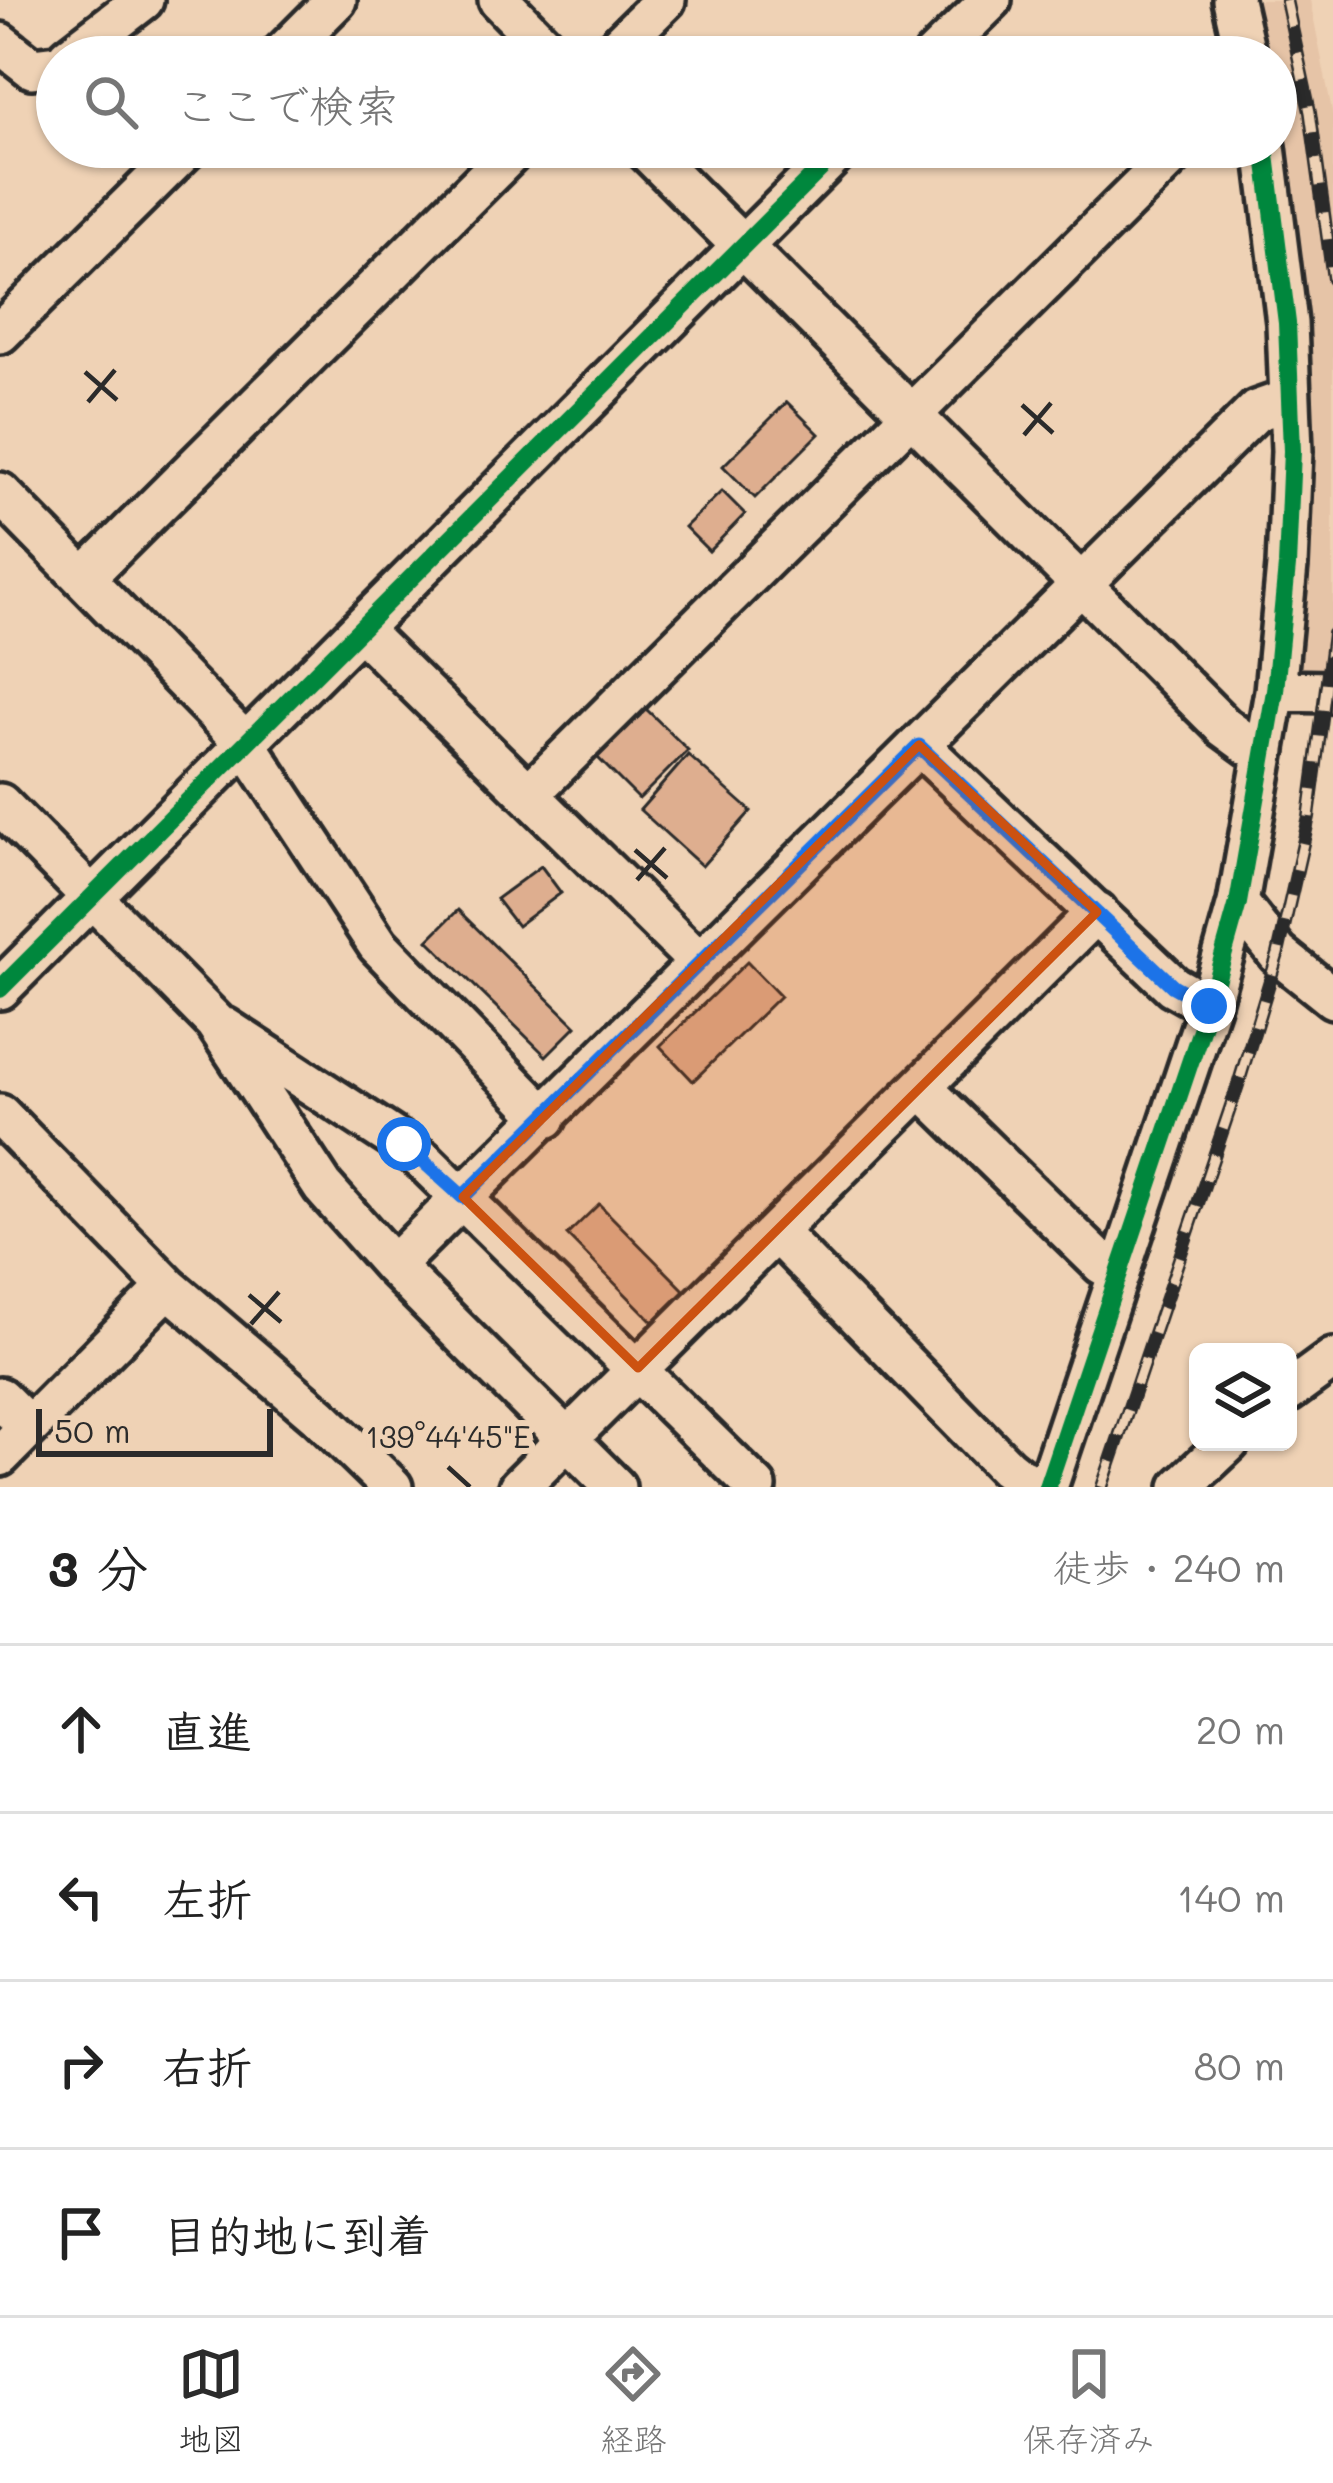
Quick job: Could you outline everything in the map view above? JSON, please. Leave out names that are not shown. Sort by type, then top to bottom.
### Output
[{"type":"street","points":[[96,36],[143,0]]},
{"type":"street","points":[[300,36],[336,0]]},
{"type":"street","points":[[499,0],[534,36]]},
{"type":"street","points":[[629,36],[665,0]]},
{"type":"street","points":[[954,36],[991,0]]},
{"type":"street","points":[[1233,0],[1241,36]]},
{"type":"street","points":[[0,43],[36,68]]},
{"type":"street","points":[[0,333],[167,168]]},
{"type":"street","points":[[84,578],[496,168]]},
{"type":"street","points":[[664,168],[1236,738],[1265,750]]},
{"type":"street","points":[[0,989],[821,168]]},
{"type":"street","points":[[530,793],[1160,168]]},
{"type":"street","points":[[776,1232],[1006,1467],[1046,1487],[1209,1006],[1238,903],[1275,691],[1287,566],[1290,399],[1285,302],[1268,168]]},
{"type":"street","points":[[393,1267],[1256,411],[1290,399]]},
{"type":"street","points":[[0,493],[244,743],[378,945],[546,1118]]},
{"type":"street","points":[[361,630],[700,962]]},
{"type":"street","points":[[1275,691],[1333,692]]},
{"type":"street","points":[[919,746],[1173,986],[1209,1006]]},
{"type":"street","points":[[0,804],[215,1022],[323,1187],[393,1267],[615,1487]]},
{"type":"street","points":[[1238,903],[1278,954],[1332,995]]},
{"type":"street","points":[[519,1487],[1097,912]]},
{"type":"street","points":[[215,1022],[404,1144],[756,1487]]},
{"type":"street","points":[[922,1088],[1102,1264],[1119,1274]]},
{"type":"street","points":[[0,1115],[168,1288],[319,1416],[392,1487]]},
{"type":"street","points":[[0,1456],[168,1288]]},
{"type":"street","points":[[1297,1385],[1333,1358]]},
{"type":"street","points":[[0,1398],[29,1427]]},
{"type":"street","points":[[1184,1486],[1220,1451]]},
{"type":"highlighted area","points":[[919,745],[1097,912],[638,1368],[463,1197]]},
{"type":"shaded area","points":[[1250,0],[1310,0],[1333,116],[1333,683],[1291,685],[1290,213],[1283,168],[1297,168],[1297,36],[1258,36]]},
{"type":"building","points":[[787,402],[819,434],[755,498],[723,466]]},
{"type":"building","points":[[722,491],[745,514],[709,551],[685,527]]},
{"type":"building","points":[[645,708],[688,750],[639,799],[597,757]]},
{"type":"building","points":[[688,755],[751,811],[702,866],[640,810]]},
{"type":"building","points":[[541,866],[561,893],[517,926],[496,899]]},
{"type":"building","points":[[458,910],[576,1026],[546,1056],[428,940]]},
{"type":"building","points":[[747,962],[780,996],[693,1081],[660,1046]]},
{"type":"building","points":[[599,1204],[685,1291],[653,1322],[567,1235]]},
{"type":"railway","points":[[1286,0],[1294,36]]},
{"type":"railway","points":[[1297,51],[1333,279]]},
{"type":"railway","points":[[1102,1487],[1278,954],[1309,817],[1333,634]]},
{"type":"cycle path","points":[[0,989],[821,168]]},
{"type":"cycle path","points":[[1047,1487],[1209,1006],[1238,903],[1275,691],[1292,451],[1287,323],[1268,168]]},
{"type":"route","points":[[404,1144],[463,1197],[919,746],[1173,986],[1209,1006]]}]
